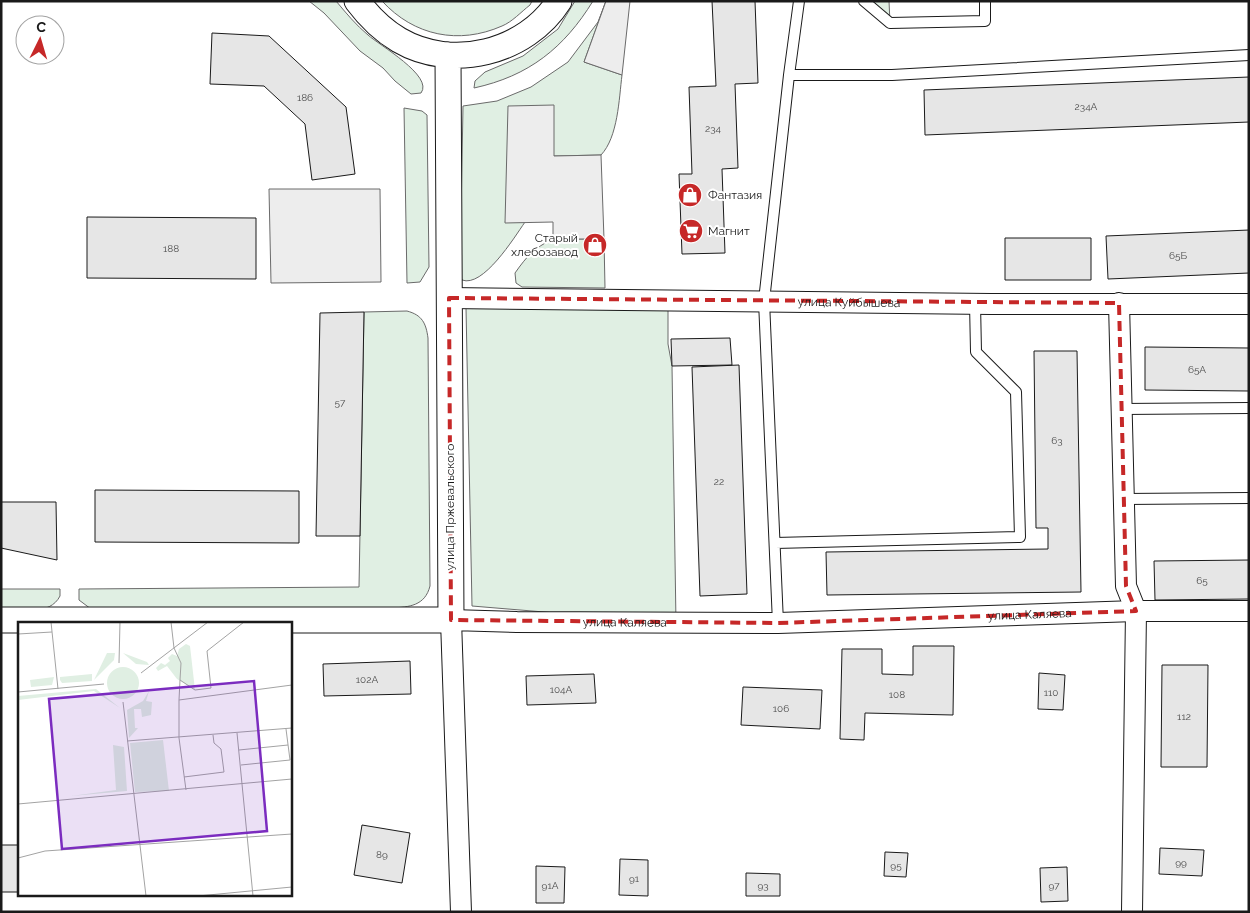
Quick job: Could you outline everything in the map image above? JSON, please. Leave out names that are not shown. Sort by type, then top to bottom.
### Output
[{"type":"street","points":[[357,1],[369,17],[400,41],[418,49],[448,55],[477,54],[496,50],[514,42],[531,32],[545,19],[559,1]]},
{"type":"street","name":"улица Пржевальского","points":[[448,55],[451,620],[461,912]]},
{"type":"street","name":"улица Куйбышева","points":[[449,298],[975,304],[1249,304]]},
{"type":"street","points":[[1119,303],[1126,586],[1136,611],[1132,912]]},
{"type":"street","name":"улица Каляева","points":[[1,620],[778,622],[1136,611],[1249,611]]},
{"type":"lane","points":[[778,622],[764,301],[798,1]]},
{"type":"lane","points":[[864,1],[890,23],[985,21],[984,1]]},
{"type":"lane","points":[[789,75],[892,75],[1249,55]]},
{"type":"lane","points":[[775,542],[1020,537],[1016,392],[976,352],[975,304]]},
{"type":"lane","points":[[1122,409],[1249,408]]},
{"type":"lane","points":[[1124,499],[1249,498]]},
{"type":"highlighted area","points":[[449,298],[1119,303],[1126,586],[1136,611],[778,623],[451,620]]},
{"type":"green space","points":[[309,1],[336,1],[351,19],[374,40],[404,61],[413,70],[420,78],[423,86],[421,93],[411,94],[395,81],[383,68],[360,51],[324,13]]},
{"type":"green space","points":[[382,1],[532,1],[516,17],[502,26],[486,32],[454,36],[438,34],[408,22]]},
{"type":"green space","points":[[575,1],[593,1],[570,33],[557,46],[528,68],[494,83],[474,88],[475,81],[485,72],[523,56],[558,29]]},
{"type":"green space","points":[[606,1],[584,62],[622,75],[617,117],[607,147],[601,155],[554,156],[505,222],[525,222],[506,249],[479,277],[462,280],[460,274],[463,106],[497,101],[531,87],[568,62],[598,22]]},
{"type":"green space","points":[[864,1],[889,1],[890,23]]},
{"type":"green space","points":[[404,108],[422,111],[427,115],[429,267],[420,282],[407,283]]},
{"type":"green space","points":[[553,239],[604,239],[605,288],[522,287],[516,283],[515,273],[523,262],[536,249]]},
{"type":"green space","points":[[466,308],[668,308],[668,344],[672,366],[676,623],[472,606]]},
{"type":"green space","points":[[407,311],[420,317],[426,328],[428,338],[430,586],[424,598],[410,606],[392,608],[91,609],[79,600],[79,589],[359,587],[364,312]]},
{"type":"green space","points":[[1,589],[60,589],[60,596],[49,607],[42,609],[25,611],[1,610]]},
{"type":"shaded area","points":[[606,1],[630,1],[622,75],[584,62]]},
{"type":"shaded area","points":[[554,105],[554,156],[601,155],[604,239],[553,239],[553,222],[505,223],[508,106]]},
{"type":"shaded area","points":[[269,189],[380,189],[381,282],[271,283]]},
{"type":"building","points":[[712,1],[755,1],[758,83],[735,84],[738,168],[722,169],[725,253],[682,254],[679,174],[692,174],[689,87],[716,86]]},
{"type":"building","points":[[212,33],[269,36],[346,107],[355,174],[312,180],[305,124],[264,86],[210,84]]},
{"type":"building","points":[[1249,77],[1249,122],[925,135],[924,90]]},
{"type":"building","points":[[87,217],[256,218],[256,279],[87,278]]},
{"type":"building","points":[[1249,230],[1249,273],[1108,279],[1106,236]]},
{"type":"building","points":[[1005,238],[1091,238],[1091,280],[1005,280]]},
{"type":"building","points":[[364,312],[360,536],[316,536],[320,313]]},
{"type":"building","points":[[730,338],[732,365],[672,366],[671,339]]},
{"type":"building","points":[[1145,347],[1249,348],[1249,391],[1145,390]]},
{"type":"building","points":[[1034,351],[1077,351],[1081,592],[827,595],[826,552],[1048,549],[1048,528],[1036,528]]},
{"type":"building","points":[[739,365],[747,594],[700,596],[692,367]]},
{"type":"building","points":[[95,490],[299,491],[299,543],[95,542]]},
{"type":"building","points":[[1,502],[56,502],[57,560],[1,548]]},
{"type":"building","points":[[1249,560],[1249,599],[1155,600],[1154,561]]},
{"type":"building","points":[[913,646],[954,646],[953,715],[865,713],[864,740],[840,739],[842,649],[882,649],[882,674],[913,675]]},
{"type":"building","points":[[410,661],[411,694],[324,696],[323,664]]},
{"type":"building","points":[[1162,665],[1208,665],[1207,767],[1161,767]]},
{"type":"building","points":[[1039,673],[1065,675],[1063,710],[1038,709]]},
{"type":"building","points":[[594,674],[596,703],[527,705],[526,676]]},
{"type":"building","points":[[743,687],[822,690],[820,729],[741,725]]},
{"type":"building","points":[[362,825],[410,833],[402,883],[354,875]]},
{"type":"building","points":[[1,845],[18,845],[18,892],[1,892]]},
{"type":"building","points":[[1160,848],[1204,850],[1202,876],[1159,874]]},
{"type":"building","points":[[885,852],[908,853],[906,877],[884,876]]},
{"type":"building","points":[[620,859],[648,860],[648,896],[619,895]]},
{"type":"building","points":[[536,866],[565,867],[564,903],[536,903]]},
{"type":"building","points":[[1067,867],[1068,901],[1041,902],[1040,868]]},
{"type":"building","points":[[746,873],[780,874],[780,896],[746,896]]},
{"type":"place","name":"Фантазия","points":[[690,195]]},
{"type":"place","name":"Магнит","points":[[691,231]]},
{"type":"place","name":"Старый хлебозавод","points":[[595,245]]}]
